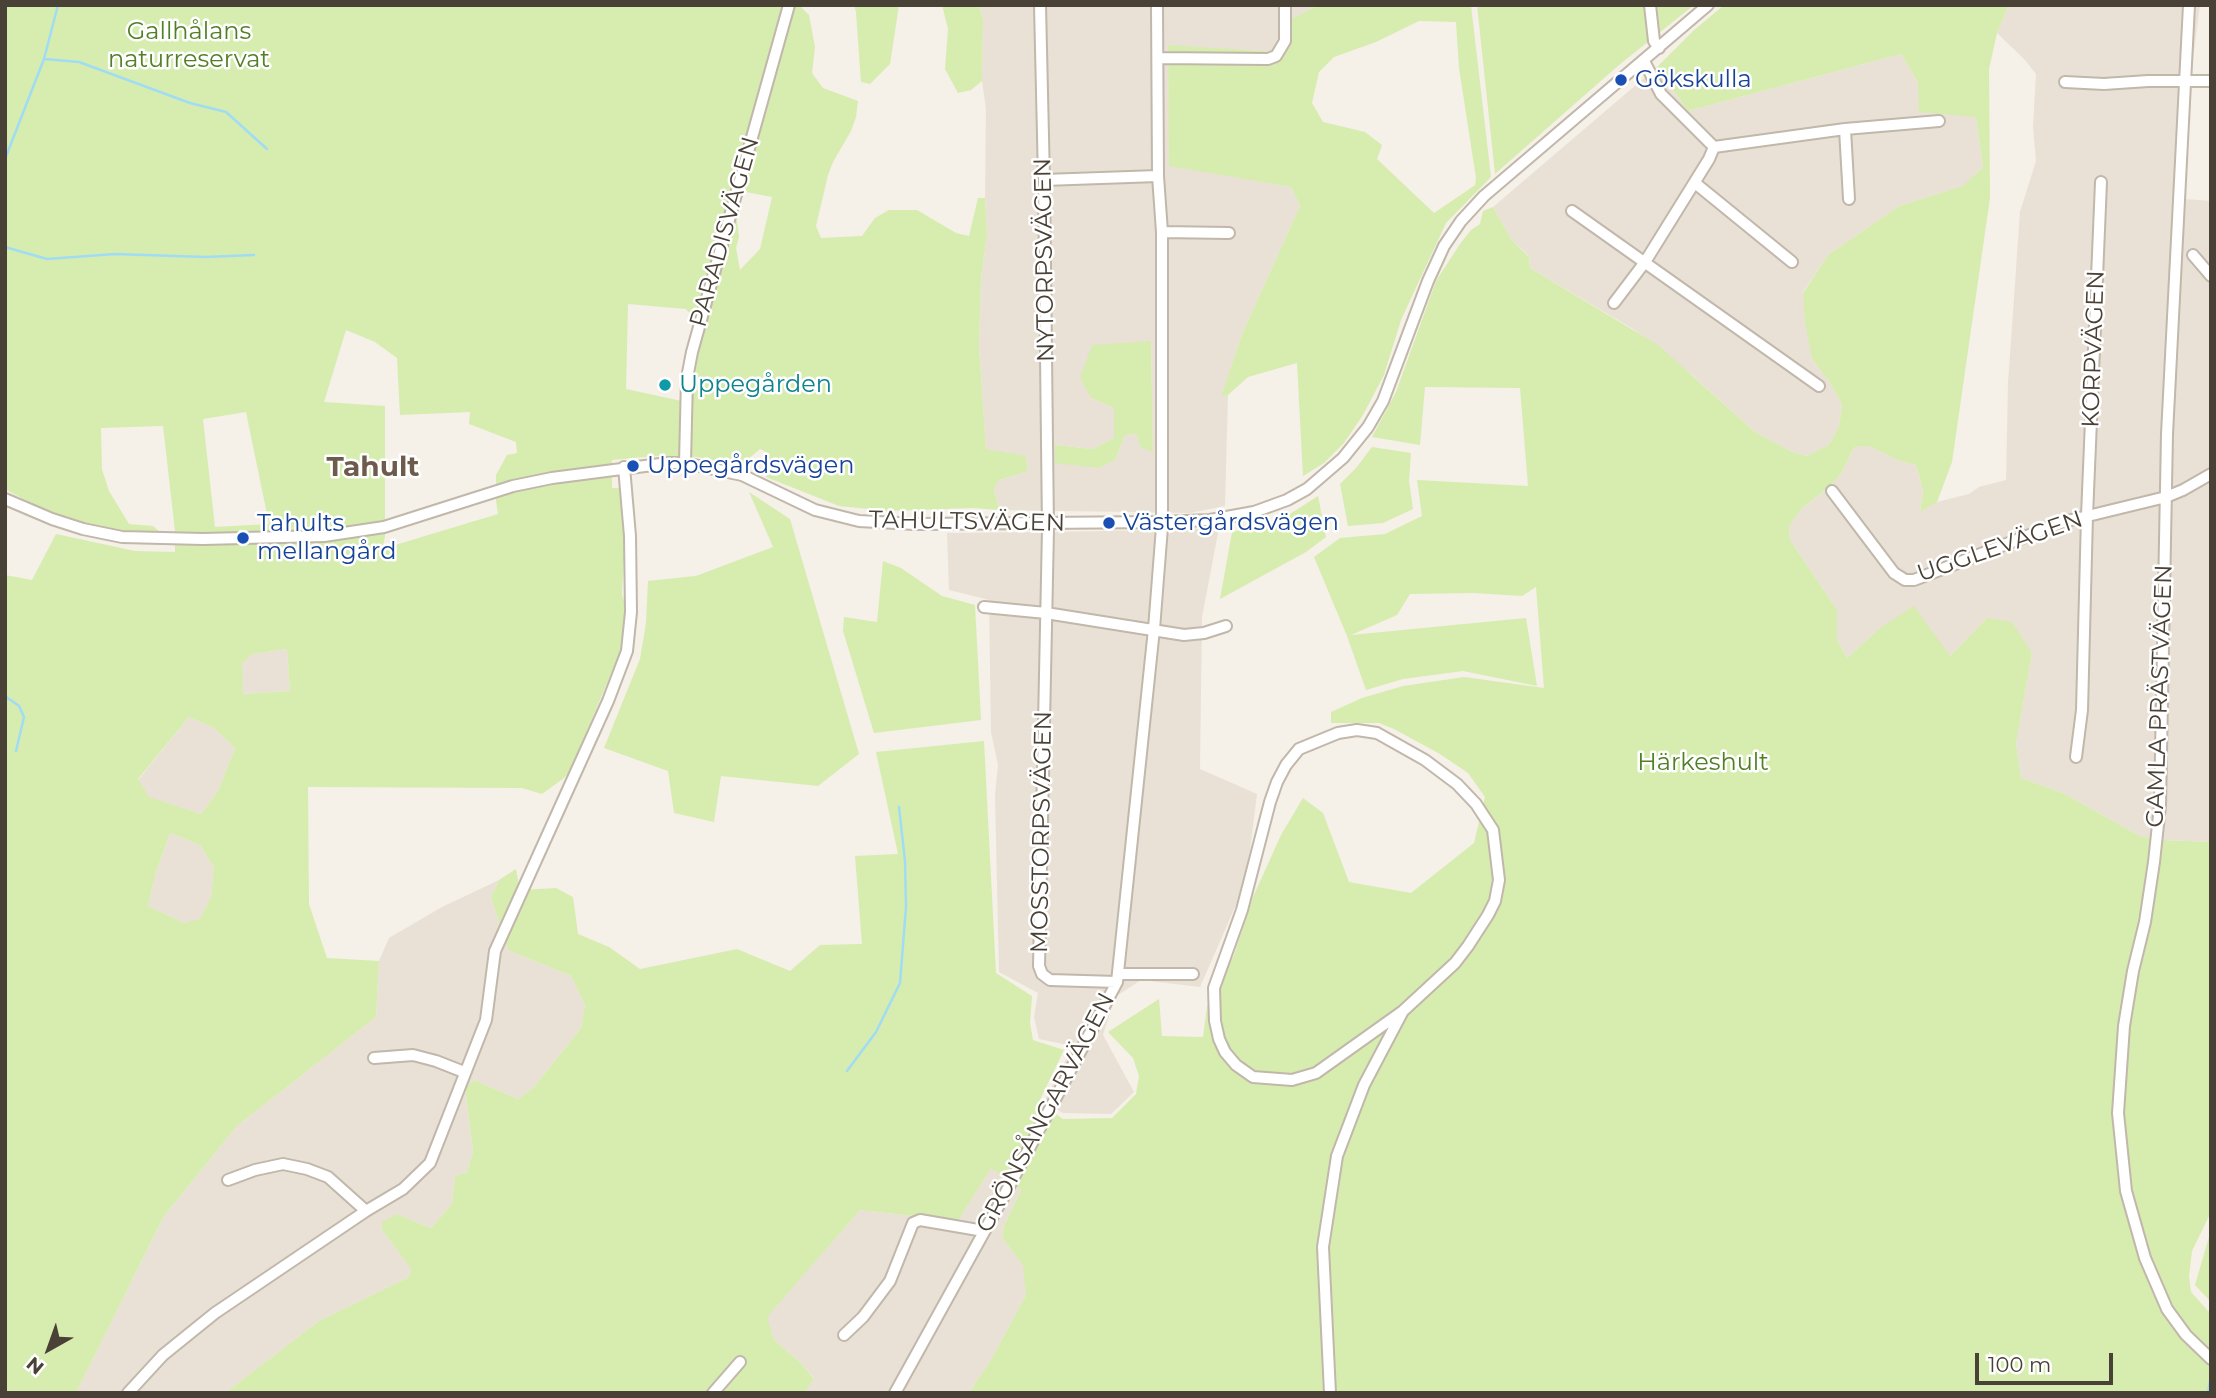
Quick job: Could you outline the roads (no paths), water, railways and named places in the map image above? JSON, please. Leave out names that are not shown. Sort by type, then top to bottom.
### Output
[{"type":"street","name":"PARADISVÄGEN","points":[[685,463],[687,378],[692,352],[789,5]]},
{"type":"street","name":"NYTORPSVÄGEN","points":[[1040,5],[1048,519]]},
{"type":"street","points":[[1157,5],[1158,176],[1162,232],[1161,522]]},
{"type":"street","points":[[1158,58],[1276,57],[1285,41],[1285,5]]},
{"type":"street","points":[[1650,5],[1654,41],[1659,48]]},
{"type":"street","name":"TAHULTSVÄGEN","points":[[5,499],[83,529],[122,537],[324,536],[367,531],[513,486],[552,478],[624,467],[685,463],[742,475],[816,510],[859,522],[901,524],[1048,519],[1161,522],[1220,519],[1254,512],[1287,500],[1326,475],[1356,444],[1383,401],[1428,281],[1444,246],[1461,220],[1484,196],[1708,5]]},
{"type":"street","name":"GAMLA PRÄSTVÄGEN","points":[[2189,5],[2166,497],[2160,806],[2147,910],[2124,1026],[2118,1113],[2126,1191],[2159,1295],[2176,1323],[2211,1359]]},
{"type":"street","points":[[1644,61],[1661,94],[1714,147]]},
{"type":"street","points":[[2065,82],[2104,84],[2211,81]]},
{"type":"street","points":[[1714,147],[1939,121]]},
{"type":"street","points":[[1844,130],[1849,199]]},
{"type":"street","points":[[1614,303],[1645,262],[1695,183],[1714,147]]},
{"type":"street","points":[[1044,180],[1158,176]]},
{"type":"street","name":"KORPVÄGEN","points":[[2076,757],[2082,710],[2101,182]]},
{"type":"street","points":[[1695,183],[1792,262]]},
{"type":"street","points":[[1572,211],[1819,386]]},
{"type":"street","points":[[1162,232],[1229,233]]},
{"type":"street","points":[[2193,255],[2211,276]]},
{"type":"street","points":[[128,1393],[163,1355],[215,1313],[403,1189],[430,1163],[486,1020],[495,951],[608,701],[627,650],[631,587],[624,467]]},
{"type":"street","points":[[2207,476],[2211,490]]},
{"type":"street","name":"UGGLEVÄGEN","points":[[1832,491],[1894,573],[1905,580],[1914,580],[2063,522],[2166,497],[2207,476]]},
{"type":"street","name":"MOSSTORPSVÄGEN","points":[[1048,519],[1039,967],[1042,974],[1050,980],[1061,982],[1193,974]]},
{"type":"street","name":"GRÖNSÅNGARVÄGEN","points":[[895,1393],[1036,1136],[1117,978],[1154,629],[1161,522]]},
{"type":"street","points":[[984,607],[1046,613],[1051,616],[1184,635],[1204,634],[1226,626]]},
{"type":"street","points":[[1330,1393],[1323,1247],[1337,1156],[1364,1085],[1403,1011],[1455,963],[1488,915],[1499,880],[1493,830],[1476,804],[1457,784],[1425,760],[1377,733],[1357,730],[1338,733],[1299,749],[1277,782],[1242,910],[1214,988],[1215,1021],[1219,1039],[1236,1066],[1253,1077],[1292,1080],[1316,1073],[1403,1011]]},
{"type":"street","points":[[374,1058],[413,1055],[464,1072]]},
{"type":"street","points":[[229,1180],[255,1170],[283,1164],[307,1169],[328,1177],[366,1211]]},
{"type":"street","points":[[844,1335],[863,1317],[890,1281],[913,1223],[920,1220],[984,1231]]},
{"type":"street","points":[[713,1393],[740,1362]]},
{"type":"waterway","points":[[5,159],[44,59],[58,5]]},
{"type":"waterway","points":[[44,59],[79,62],[190,103],[226,112],[267,149]]},
{"type":"waterway","points":[[5,247],[47,259],[115,254],[205,257],[254,255]]},
{"type":"waterway","points":[[5,696],[19,706],[24,717],[16,751]]},
{"type":"waterway","points":[[847,1071],[876,1032],[900,983],[906,907],[905,861],[899,807]]},
{"type":"waterway","points":[[2208,1393],[2211,1375]]},
{"type":"place","name":"Gökskulla","points":[[1621,80]]},
{"type":"place","name":"Uppegården","points":[[665,385]]},
{"type":"place","name":"Uppegårdsvägen","points":[[633,466]]},
{"type":"place","name":"Västergårdsvägen","points":[[1109,523]]},
{"type":"place","name":"Tahults mellangård","points":[[243,538]]},
{"type":"district","name":"Tahult","points":[[373,468]]},
{"type":"park label","name":"Gallhålans naturreservat","points":[[189,46]]},
{"type":"park label","name":"Härkeshult","points":[[1703,763]]}]
